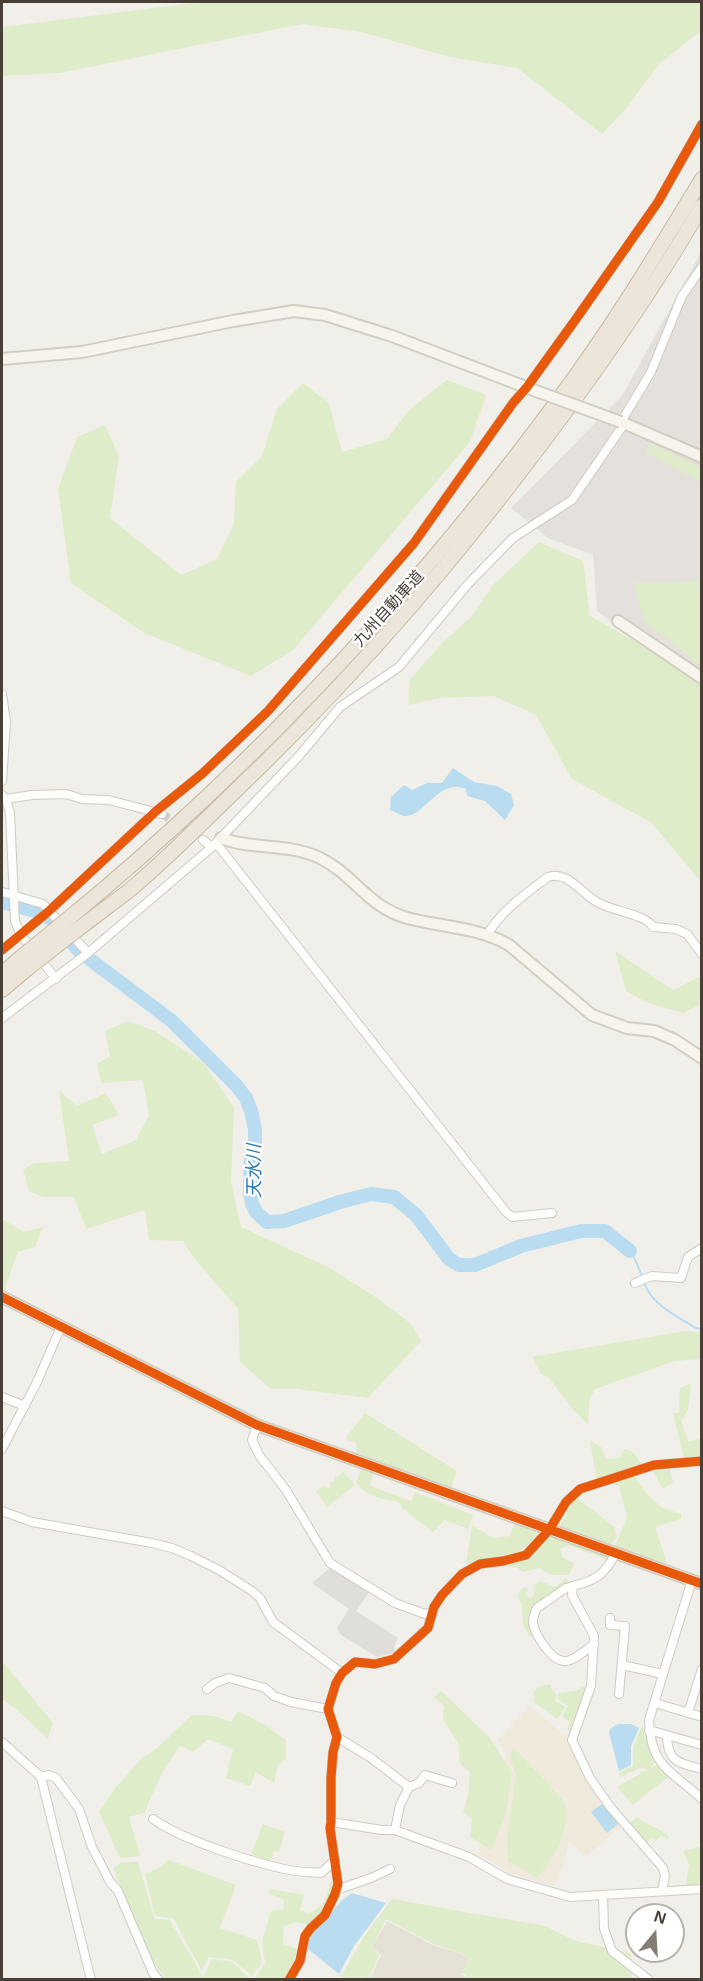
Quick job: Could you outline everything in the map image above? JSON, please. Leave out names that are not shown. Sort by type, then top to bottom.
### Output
[{"type":"highway","name":"九州自動車道","points":[[73,925],[136,862],[259,748],[386,614],[439,552],[488,492],[578,373],[631,295],[702,179]]},
{"type":"highway","name":"九州自動車道","points":[[2,974],[23,964],[73,925],[131,889],[261,767],[331,696],[405,614],[497,502],[589,381],[644,302],[702,206]]},
{"type":"highway","name":"九州自動車道","points":[[2,990],[23,964]]},
{"type":"street","points":[[2,950],[159,813],[268,711],[414,543],[513,403],[532,389],[658,202],[702,124]]},
{"type":"street","points":[[2,1018],[88,953],[216,843],[299,756],[340,707],[399,667],[468,584],[513,538],[572,500],[623,423],[651,372],[682,296],[702,267]]},
{"type":"street","points":[[2,359],[82,352],[294,311],[326,315],[392,336],[623,423],[702,457]]},
{"type":"street","points":[[618,621],[702,678]]},
{"type":"street","points":[[2,694],[6,722],[2,781]]},
{"type":"street","points":[[56,979],[21,935],[15,921],[10,813],[4,797],[66,794],[82,799],[108,800],[159,813]]},
{"type":"street","points":[[203,840],[286,849],[320,858],[377,905],[390,912],[406,918],[487,935],[509,945],[592,1016],[627,1028],[654,1032],[675,1040],[702,1058]]},
{"type":"street","points":[[216,843],[506,1212],[512,1217],[552,1213]]},
{"type":"street","points":[[487,935],[494,923],[509,907],[555,874],[566,878],[615,911],[646,919],[653,927],[676,929],[687,934],[702,954]]},
{"type":"street","points":[[2,892],[43,904],[88,953]]},
{"type":"street","points":[[634,1283],[652,1276],[681,1278],[688,1257],[702,1248]]},
{"type":"street","points":[[2,1297],[257,1425],[697,1582],[663,1674],[649,1720],[649,1730],[652,1748],[660,1761],[681,1783],[702,1799]]},
{"type":"street","points":[[2,1449],[25,1406],[61,1327]]},
{"type":"street","points":[[2,1397],[25,1406]]},
{"type":"street","points":[[257,1425],[252,1440],[259,1455],[286,1490],[330,1563],[395,1603],[425,1614],[432,1612]]},
{"type":"street","points":[[289,1980],[300,1961],[305,1936],[310,1928],[325,1915],[338,1884],[330,1834],[331,1778],[337,1737],[328,1709],[330,1698],[342,1672],[355,1662],[375,1664],[394,1659],[428,1628],[432,1612],[442,1595],[466,1571],[480,1564],[526,1554],[549,1530],[566,1502],[580,1489],[654,1465],[702,1461]]},
{"type":"street","points":[[2,1511],[32,1522],[152,1543],[191,1556],[252,1591],[260,1598],[273,1622],[342,1672]]},
{"type":"street","points":[[594,1644],[571,1659],[559,1660],[547,1650],[533,1623],[537,1608],[566,1588],[595,1580],[609,1566],[616,1553]]},
{"type":"street","points":[[573,1586],[572,1595],[594,1636],[594,1644],[591,1686],[572,1740],[591,1778],[611,1808],[663,1868],[665,1875],[662,1891]]},
{"type":"street","points":[[610,1618],[609,1625],[625,1626],[619,1694]]},
{"type":"street","points":[[622,1665],[663,1674]]},
{"type":"street","points":[[688,1713],[702,1669]]},
{"type":"street","points":[[207,1689],[229,1677],[265,1688],[274,1696],[291,1702],[328,1709]]},
{"type":"street","points":[[655,1703],[702,1717]]},
{"type":"street","points":[[649,1730],[702,1745]]},
{"type":"street","points":[[667,1735],[670,1755],[675,1761],[702,1769]]},
{"type":"street","points":[[337,1737],[371,1758],[409,1787]]},
{"type":"street","points":[[2,1742],[41,1777],[91,1980]]},
{"type":"street","points":[[41,1777],[49,1775],[56,1779],[79,1809],[92,1847],[110,1882],[118,1892],[153,1973],[159,1980]]},
{"type":"street","points":[[395,1830],[400,1805],[409,1787],[419,1783],[425,1775],[452,1783]]},
{"type":"street","points":[[153,1819],[165,1827],[202,1843],[286,1870],[321,1873],[335,1860]]},
{"type":"street","points":[[332,1822],[395,1830],[470,1857],[507,1879],[570,1897],[702,1890]]},
{"type":"street","points":[[336,1890],[390,1869]]},
{"type":"street","points":[[603,1895],[604,1929],[612,1951],[649,1980]]},
{"type":"shaded area","points":[[701,252],[701,697],[671,667],[597,611],[593,555],[548,538],[511,508],[622,396]]},
{"type":"shaded area","points":[[331,1567],[370,1591],[356,1611],[398,1638],[394,1648],[396,1652],[377,1657],[341,1635],[337,1628],[349,1609],[312,1583]]},
{"type":"shaded area","points":[[529,1706],[567,1737],[584,1775],[622,1825],[586,1857],[569,1841],[563,1868],[554,1886],[512,1874],[478,1855],[507,1757],[498,1740]]},
{"type":"shaded area","points":[[387,1921],[435,1946],[460,1953],[469,1959],[461,1974],[466,1977],[465,1979],[370,1979],[381,1955],[372,1947]]},
{"type":"green space","points":[[202,2],[701,2],[701,31],[659,64],[625,110],[602,134],[517,68],[450,57],[361,32],[302,24],[60,73],[2,76],[2,27]]},
{"type":"green space","points":[[447,380],[486,395],[470,442],[293,650],[251,676],[144,633],[71,583],[58,489],[77,437],[105,425],[119,456],[110,518],[181,575],[217,559],[234,523],[236,482],[262,456],[277,409],[303,383],[329,403],[342,452],[387,439],[409,410]]},
{"type":"green space","points":[[650,443],[701,468],[701,482],[645,452]]},
{"type":"green space","points":[[539,542],[583,561],[590,616],[658,654],[701,687],[701,882],[652,823],[572,779],[536,715],[494,696],[439,698],[408,705],[410,679],[443,642],[471,617],[493,585]]},
{"type":"green space","points":[[702,581],[701,666],[645,622],[634,583]]},
{"type":"green space","points":[[615,951],[673,990],[701,976],[701,1004],[683,1013],[648,1003],[626,991]]},
{"type":"green space","points":[[128,1021],[155,1031],[204,1063],[234,1108],[231,1182],[241,1227],[330,1268],[377,1298],[410,1323],[421,1341],[368,1398],[297,1389],[271,1389],[240,1362],[238,1309],[197,1262],[183,1241],[149,1240],[145,1210],[86,1229],[74,1197],[43,1197],[29,1191],[23,1170],[34,1163],[69,1161],[59,1090],[77,1106],[106,1093],[119,1115],[92,1125],[102,1154],[136,1140],[149,1115],[143,1080],[101,1083],[97,1064],[110,1056],[105,1031]]},
{"type":"green space","points":[[2,1219],[24,1232],[43,1227],[35,1247],[18,1252],[2,1296]]},
{"type":"green space","points":[[685,1331],[701,1333],[701,1359],[675,1361],[595,1389],[589,1401],[588,1424],[574,1411],[549,1378],[541,1374],[532,1357]]},
{"type":"green space","points":[[691,1383],[688,1410],[681,1421],[688,1441],[701,1439],[701,1456],[684,1458],[673,1413],[679,1413],[680,1388]]},
{"type":"green space","points":[[365,1413],[457,1471],[450,1490],[357,1458],[356,1443],[345,1439]]},
{"type":"green space","points":[[590,1440],[601,1447],[606,1459],[619,1458],[625,1449],[633,1452],[641,1463],[662,1461],[669,1466],[673,1482],[663,1489],[652,1469],[638,1469],[634,1476],[647,1494],[661,1507],[681,1514],[681,1519],[655,1527],[667,1564],[615,1547],[627,1517],[619,1486],[596,1477]]},
{"type":"green space","points":[[361,1470],[373,1474],[370,1486],[411,1501],[415,1492],[473,1515],[468,1529],[445,1520],[433,1532],[402,1508],[399,1502],[375,1496],[360,1487],[356,1482]]},
{"type":"green space","points":[[343,1471],[355,1485],[327,1507],[316,1491],[324,1486],[328,1489],[331,1487],[329,1483]]},
{"type":"green space","points":[[579,1499],[614,1527],[617,1537],[610,1545],[559,1527],[566,1516],[567,1505],[571,1500]]},
{"type":"green space","points":[[515,1522],[537,1531],[525,1547],[508,1556],[466,1564],[472,1525],[493,1538],[510,1536]]},
{"type":"green space","points":[[558,1536],[609,1556],[606,1561],[569,1545],[560,1549],[563,1558],[574,1563],[569,1575],[551,1575],[539,1568],[523,1572],[518,1568],[505,1566],[528,1558],[547,1539]]},
{"type":"green space","points":[[566,1579],[571,1584],[547,1595],[534,1608],[529,1622],[536,1635],[530,1637],[523,1626],[522,1604],[517,1595],[524,1587],[528,1589],[525,1594],[531,1599],[535,1592],[534,1585],[540,1581],[555,1587]]},
{"type":"green space","points":[[2,1661],[53,1723],[48,1739],[2,1699]]},
{"type":"green space","points":[[550,1684],[557,1695],[556,1701],[566,1707],[557,1719],[534,1702],[533,1693],[538,1687]]},
{"type":"green space","points":[[582,1687],[588,1688],[570,1732],[567,1728],[570,1722],[562,1716],[568,1706],[558,1700],[559,1693],[579,1690]]},
{"type":"green space","points":[[441,1691],[490,1738],[512,1773],[506,1814],[491,1850],[470,1837],[472,1819],[463,1812],[468,1796],[470,1773],[460,1763],[458,1743],[443,1719],[444,1706],[434,1697]]},
{"type":"green space","points":[[238,1711],[265,1725],[286,1740],[286,1759],[278,1765],[274,1783],[256,1772],[250,1786],[226,1778],[233,1749],[208,1739],[193,1752],[180,1746],[163,1771],[144,1813],[129,1817],[140,1856],[120,1858],[99,1812],[116,1787],[142,1758],[156,1749],[192,1715],[214,1716],[231,1722]]},
{"type":"green space","points":[[642,1725],[656,1761],[650,1769],[657,1765],[668,1777],[633,1805],[617,1787],[648,1769],[640,1768],[620,1777],[618,1773],[633,1766],[633,1748]]},
{"type":"green space","points":[[513,1747],[564,1801],[566,1811],[564,1832],[556,1852],[537,1878],[508,1861],[507,1837],[516,1774],[510,1759]]},
{"type":"green space","points":[[637,1817],[665,1833],[669,1836],[668,1839],[661,1836],[656,1841],[653,1838],[646,1842],[628,1825]]},
{"type":"green space","points":[[263,1824],[285,1832],[279,1852],[274,1851],[270,1862],[251,1854]]},
{"type":"green space","points":[[701,1846],[701,1886],[686,1887],[689,1864],[683,1851]]},
{"type":"green space","points":[[169,1860],[236,1885],[220,1928],[257,1940],[262,1962],[252,1976],[233,1960],[209,1957],[202,1971],[173,1918],[155,1916],[145,1874],[159,1868]]},
{"type":"green space","points":[[122,1862],[138,1862],[155,1919],[170,1920],[203,1977],[212,1959],[232,1962],[250,1979],[166,1979],[142,1940],[113,1868]]},
{"type":"green space","points":[[333,1880],[335,1886],[323,1913],[307,1924],[296,1922],[284,1926],[283,1944],[297,1949],[286,1979],[254,1980],[265,1963],[262,1941],[271,1911],[283,1909],[284,1900],[268,1893],[270,1889],[304,1895],[300,1910],[309,1913],[324,1902],[329,1884]]},
{"type":"green space","points":[[392,1899],[545,1926],[575,1941],[625,1952],[625,1963],[632,1963],[633,1972],[631,1980],[466,1979],[467,1976],[462,1973],[469,1959],[461,1953],[435,1945],[386,1919],[372,1947],[379,1955],[369,1979],[359,1977],[358,1979],[345,1979],[341,1976],[365,1935]]},
{"type":"water","points":[[453,768],[474,782],[497,786],[511,794],[514,805],[505,820],[485,801],[467,796],[466,789],[456,787],[439,793],[412,815],[404,816],[390,810],[391,797],[404,785],[412,790],[427,783],[442,783]]},
{"type":"water","points":[[618,1724],[631,1724],[639,1728],[631,1746],[631,1765],[619,1771],[609,1733],[611,1728]]},
{"type":"water","points":[[602,1804],[618,1824],[607,1833],[591,1812]]},
{"type":"water","points":[[352,1893],[386,1903],[354,1946],[339,1974],[308,1949],[308,1940],[312,1932],[327,1919],[340,1902]]},
{"type":"waterway","name":"天水川","points":[[2,902],[39,912],[51,919],[80,952],[172,1021],[236,1085],[246,1098],[255,1129],[255,1141],[251,1154],[252,1204],[256,1212],[267,1222],[284,1221],[371,1194],[394,1197],[416,1215],[449,1259],[459,1265],[475,1265],[521,1246],[581,1231],[605,1231],[630,1251]]},
{"type":"waterway","points":[[630,1251],[650,1294],[665,1309],[696,1328],[702,1329]]},
{"type":"tunnel","points":[[162,814],[194,834]]},
{"type":"cycle path","points":[[2,950],[49,911],[155,812],[203,773],[268,711],[414,543],[658,202],[702,124]]},
{"type":"cycle path","points":[[2,1297],[257,1425],[702,1584]]},
{"type":"cycle path","points":[[289,1980],[300,1961],[305,1936],[325,1915],[338,1884],[330,1828],[331,1778],[337,1737],[328,1709],[336,1683],[342,1673],[355,1662],[375,1664],[394,1659],[428,1628],[434,1607],[462,1574],[480,1564],[526,1555],[549,1530],[566,1502],[580,1489],[654,1465],[702,1461]]}]
